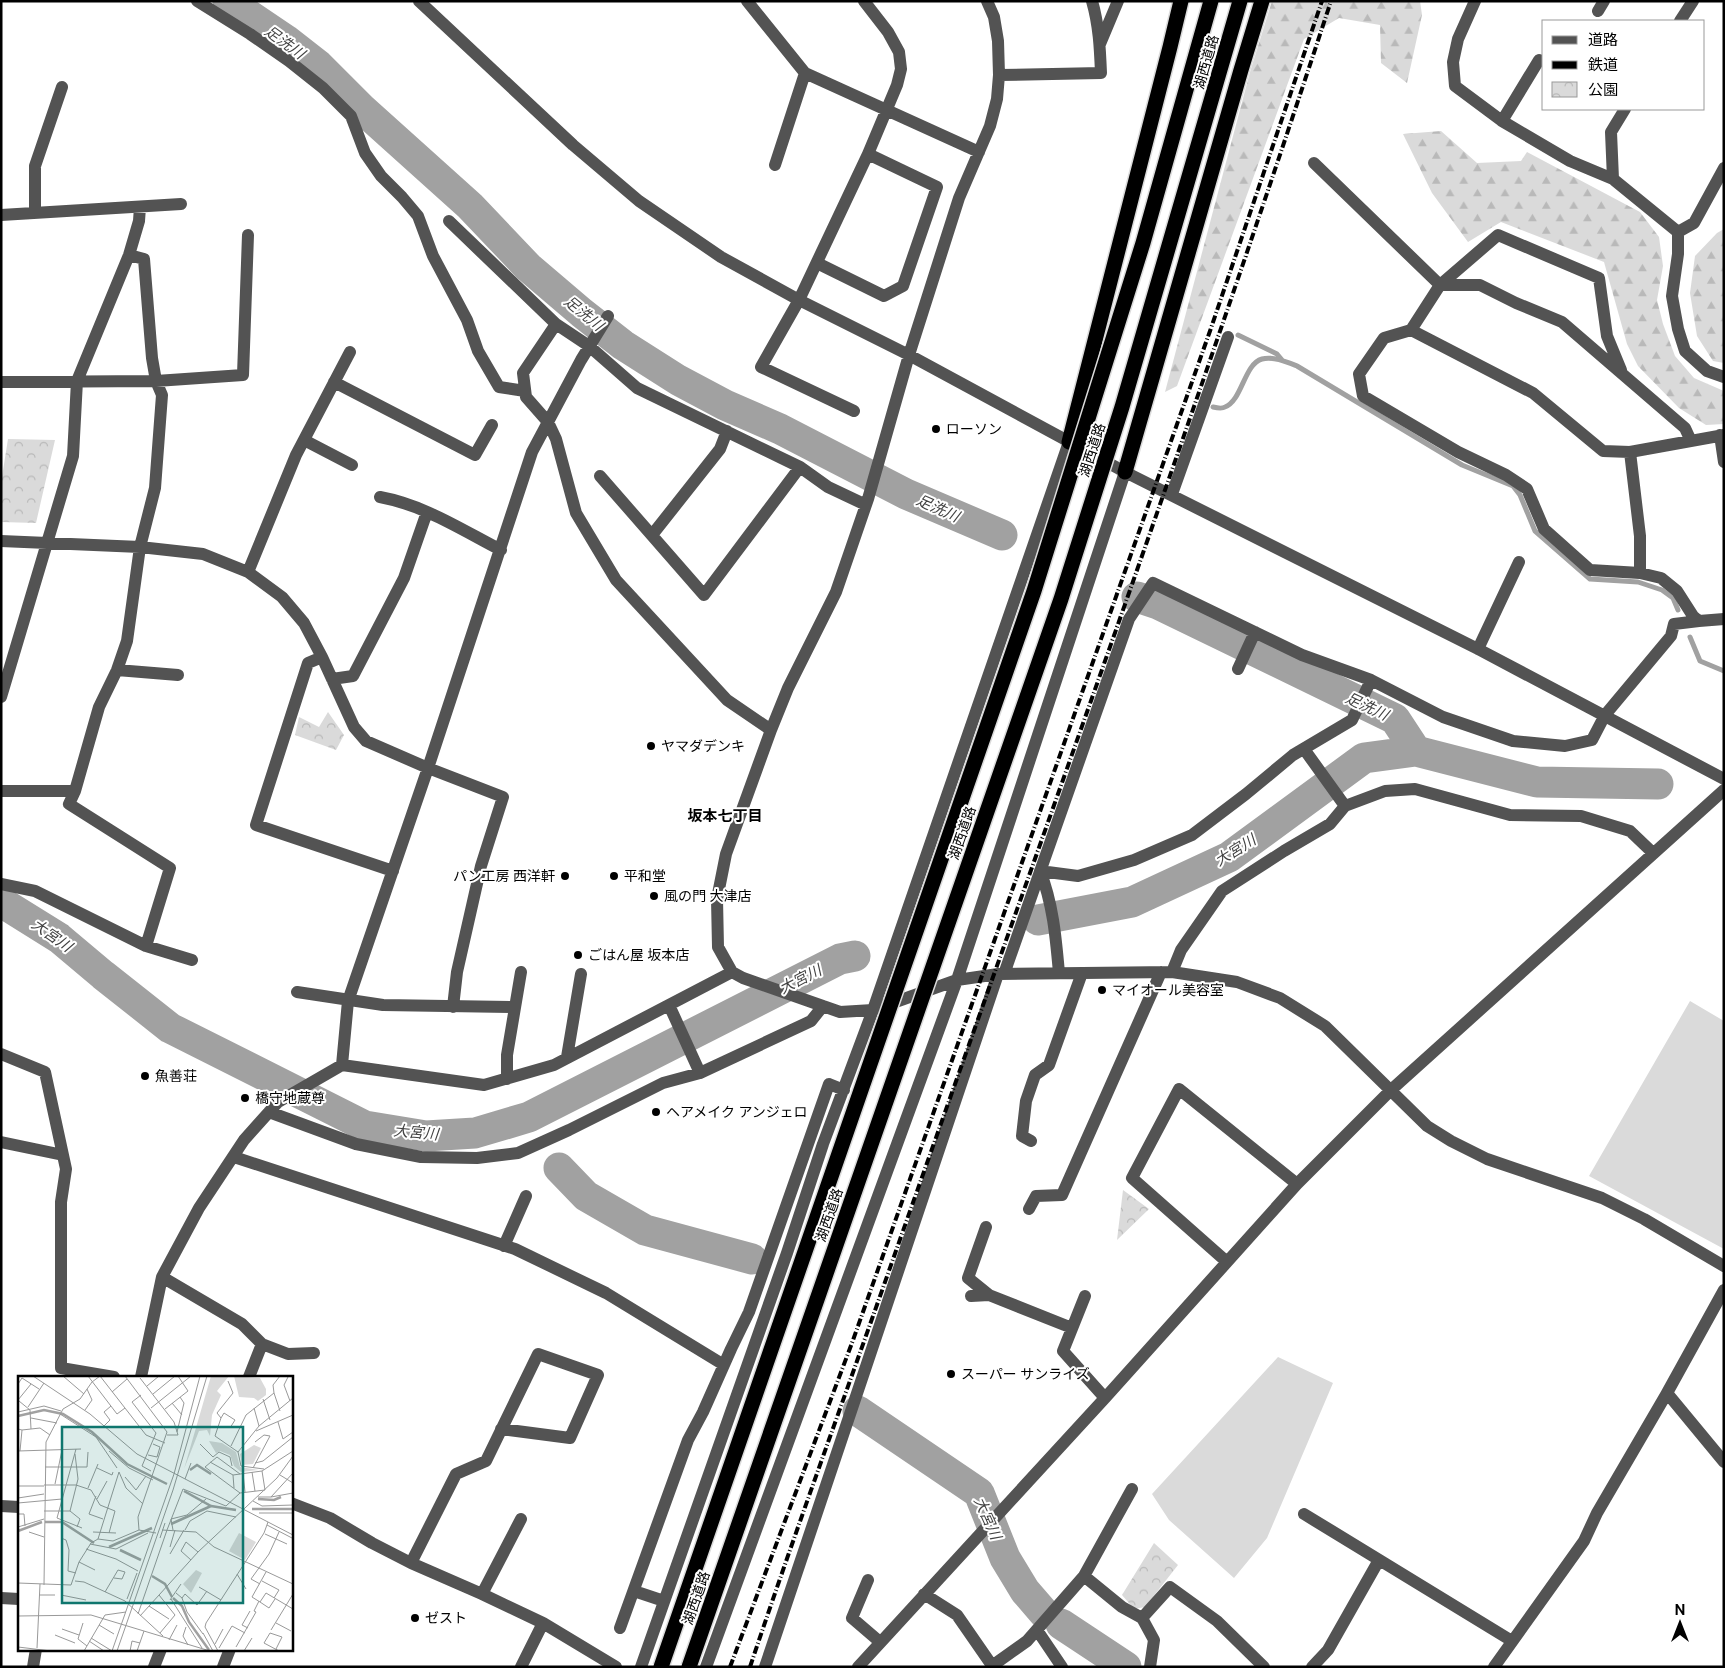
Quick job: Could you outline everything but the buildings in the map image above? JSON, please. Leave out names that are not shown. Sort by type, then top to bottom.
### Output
[{"type":"highway","points":[[1069,442],[1181,1]]},
{"type":"highway","name":"湖西道路","points":[[661,1667],[1034,591],[1143,243],[1211,1]]},
{"type":"highway","name":"湖西道路","points":[[689,1667],[1061,599],[1122,406],[1240,1]]},
{"type":"highway","points":[[1125,472],[1262,1]]},
{"type":"street","points":[[197,1],[289,61],[323,88],[351,116],[365,153],[381,176],[418,216],[433,256],[466,320],[478,351],[499,387],[525,392]]},
{"type":"street","points":[[419,1],[573,145],[639,201],[721,257],[799,300],[909,355],[1125,472],[1478,649],[1724,779]]},
{"type":"street","points":[[747,1],[805,73],[979,152]]},
{"type":"street","points":[[854,411],[761,367],[799,300],[817,263],[868,154],[897,86],[901,69],[899,52],[888,32],[864,1]]},
{"type":"street","points":[[987,1],[994,17],[998,41],[999,75],[997,99],[990,126],[959,198],[909,355],[867,502],[836,592],[788,688],[726,854],[717,899],[718,947],[738,975],[840,1012],[873,1010],[957,980],[1001,974],[1166,972],[1237,982],[1280,998],[1325,1026],[1427,1126],[1451,1141],[1487,1159],[1602,1198],[1724,1266]]},
{"type":"street","points":[[999,75],[1101,73],[1100,44],[1092,1]]},
{"type":"street","points":[[1100,44],[1118,1]]},
{"type":"street","points":[[1475,1],[1458,39],[1453,62],[1455,86],[1502,121],[1570,161],[1613,179],[1678,232]]},
{"type":"street","points":[[1681,20],[1692,1]]},
{"type":"street","points":[[1502,121],[1540,60]]},
{"type":"street","points":[[775,165],[805,73]]},
{"type":"street","points":[[36,213],[35,166],[62,87]]},
{"type":"street","points":[[1613,179],[1610,132],[1624,110]]},
{"type":"street","points":[[817,263],[884,296],[903,286],[937,187],[868,154]]},
{"type":"street","points":[[1314,163],[1440,285],[1480,285],[1516,303],[1562,322],[1685,428],[1691,441]]},
{"type":"street","points":[[1678,232],[1694,223],[1724,168]]},
{"type":"street","points":[[1,215],[181,204]]},
{"type":"street","points":[[2,690],[73,456],[77,381],[129,256],[139,221],[140,207]]},
{"type":"street","points":[[449,221],[556,324],[592,343],[636,388],[800,467],[828,488],[867,502]]},
{"type":"street","points":[[1678,232],[1678,254],[1672,296],[1678,329],[1685,351],[1707,372],[1724,377]]},
{"type":"street","points":[[1,382],[156,381],[243,375],[248,234]]},
{"type":"street","points":[[1622,374],[1607,336],[1599,278],[1498,235],[1440,285],[1411,330],[1384,338],[1359,374],[1363,396],[1458,452],[1506,475],[1527,490],[1544,529],[1590,570],[1640,573],[1661,578],[1677,591],[1699,622]]},
{"type":"street","points":[[129,256],[144,259],[152,358],[156,381],[162,395],[155,488],[140,547],[126,641],[117,670],[99,707],[69,804],[170,868],[146,946]]},
{"type":"street","points":[[342,1066],[348,1001],[428,768],[532,452],[608,316]]},
{"type":"street","points":[[556,324],[523,373],[525,392],[526,397],[548,422],[556,439],[576,513],[616,580],[727,700],[771,730]]},
{"type":"street","points":[[1411,330],[1533,394],[1603,451],[1630,452],[1722,435],[1724,462]]},
{"type":"street","points":[[1172,494],[1228,337]]},
{"type":"street","points":[[248,572],[296,455],[350,352]]},
{"type":"street","points":[[334,382],[475,455],[492,424]]},
{"type":"street","points":[[652,535],[720,449],[727,432]]},
{"type":"street","points":[[304,440],[352,465]]},
{"type":"street","points":[[641,1667],[823,1144],[873,1010],[1069,442]]},
{"type":"street","points":[[1630,452],[1640,536],[1640,573]]},
{"type":"street","points":[[600,476],[704,595],[800,467]]},
{"type":"street","points":[[706,1667],[957,980],[1125,472]]},
{"type":"street","points":[[380,497],[401,501],[427,512],[501,550]]},
{"type":"street","points":[[332,679],[353,676],[404,578],[427,512]]},
{"type":"street","points":[[1,541],[140,547],[203,554],[248,572],[282,597],[304,624],[322,657],[354,727],[366,741],[428,768],[504,797],[481,866],[458,972],[453,1007]]},
{"type":"street","points":[[1478,649],[1520,562]]},
{"type":"street","points":[[765,1667],[1001,974],[1040,871],[1129,619],[1152,584],[1302,655],[1371,681],[1443,717],[1513,741],[1564,746],[1592,740],[1605,715],[1671,636],[1674,624],[1724,618]]},
{"type":"street","points":[[1238,669],[1255,632]]},
{"type":"street","points":[[322,657],[308,663],[256,825],[393,871]]},
{"type":"street","points":[[117,670],[178,674]]},
{"type":"street","points":[[1040,871],[1078,876],[1134,860],[1192,835],[1293,755],[1352,720],[1371,681]]},
{"type":"street","points":[[1304,749],[1345,806]]},
{"type":"street","points":[[1029,1209],[1036,1196],[1062,1195],[1166,972],[1222,892],[1284,851],[1330,824],[1345,806],[1385,791],[1415,789],[1510,816],[1582,816],[1630,831],[1653,854]]},
{"type":"street","points":[[858,1667],[1105,1398],[1296,1184],[1391,1090],[1724,790]]},
{"type":"street","points":[[1,791],[74,791]]},
{"type":"street","points":[[1040,871],[1047,886],[1056,940],[1059,973]]},
{"type":"street","points":[[1,884],[34,892],[146,946],[192,960]]},
{"type":"street","points":[[507,1078],[507,1055],[521,972]]},
{"type":"street","points":[[1031,1141],[1022,1136],[1026,1101],[1035,1075],[1049,1065],[1082,973]]},
{"type":"street","points":[[567,1057],[581,974]]},
{"type":"street","points":[[141,1376],[162,1278],[200,1208],[244,1140],[274,1107],[342,1066],[484,1085],[554,1065],[670,1005],[738,975]]},
{"type":"street","points":[[296,992],[383,1006],[515,1008]]},
{"type":"street","points":[[670,1005],[699,1072]]},
{"type":"street","points":[[274,1107],[356,1144],[421,1157],[477,1158],[518,1153],[569,1130],[662,1083],[699,1072],[811,1021],[822,1006]]},
{"type":"street","points":[[1,1054],[45,1072],[66,1169],[61,1202],[61,1368],[108,1376]]},
{"type":"street","points":[[620,1628],[688,1440],[749,1312],[829,1084],[844,1090]]},
{"type":"street","points":[[1227,1262],[1132,1178],[1179,1089],[1296,1184]]},
{"type":"street","points":[[1,1142],[63,1154]]},
{"type":"street","points":[[234,1157],[515,1249],[606,1293],[724,1365]]},
{"type":"street","points":[[504,1246],[526,1196]]},
{"type":"street","points":[[986,1227],[968,1278],[989,1295],[1072,1328]]},
{"type":"street","points":[[773,1245],[787,1252]]},
{"type":"street","points":[[162,1278],[242,1324],[262,1344],[288,1354],[314,1353]]},
{"type":"street","points":[[1494,1667],[1584,1540],[1597,1513],[1724,1290]]},
{"type":"street","points":[[971,1296],[989,1295]]},
{"type":"street","points":[[1085,1296],[1063,1351],[1105,1398]]},
{"type":"street","points":[[749,1312],[762,1319]]},
{"type":"street","points":[[249,1376],[262,1344]]},
{"type":"street","points":[[411,1563],[456,1474],[486,1461],[501,1429],[538,1354],[598,1375],[570,1438],[501,1429]]},
{"type":"street","points":[[1667,1393],[1724,1462]]},
{"type":"street","points":[[924,1594],[956,1615],[992,1666],[1027,1642],[1084,1576],[1132,1489]]},
{"type":"street","points":[[292,1503],[330,1518],[372,1544],[543,1623],[616,1667]]},
{"type":"street","points":[[1,1506],[18,1507]]},
{"type":"street","points":[[1304,1514],[1512,1642]]},
{"type":"street","points":[[482,1594],[521,1519]]},
{"type":"street","points":[[1312,1667],[1328,1650],[1379,1560]]},
{"type":"street","points":[[1084,1576],[1122,1607],[1142,1618],[1154,1640],[1150,1667]]},
{"type":"street","points":[[868,1580],[852,1618],[880,1642]]},
{"type":"street","points":[[1142,1618],[1170,1587],[1217,1621],[1264,1667]]},
{"type":"street","points":[[634,1591],[664,1602]]},
{"type":"street","points":[[1,1598],[18,1599]]},
{"type":"street","points":[[521,1667],[543,1623]]},
{"type":"street","points":[[1037,1630],[1062,1667]]},
{"type":"street","points":[[32,1667],[36,1650]]},
{"type":"street","points":[[154,1667],[160,1650]]},
{"type":"street","points":[[223,1667],[230,1650]]},
{"type":"green space","points":[[1272,1],[1420,1],[1422,15],[1407,83],[1381,63],[1380,25],[1339,18],[1304,39],[1177,386],[1165,392],[1250,72]]},
{"type":"green space","points":[[1441,131],[1477,163],[1521,161],[1527,152],[1640,212],[1659,237],[1663,266],[1657,300],[1663,324],[1675,356],[1694,378],[1724,391],[1724,424],[1706,425],[1679,408],[1638,366],[1627,344],[1604,262],[1501,222],[1468,242],[1432,193],[1403,134]]},
{"type":"green space","points":[[1724,229],[1724,363],[1713,361],[1697,336],[1690,293],[1695,256],[1717,233]]},
{"type":"green space","points":[[8,439],[55,440],[36,523],[1,522],[1,483]]},
{"type":"green space","points":[[328,712],[344,735],[336,750],[295,735],[299,717],[319,727]]},
{"type":"green space","points":[[1690,1001],[1724,1021],[1724,1249],[1589,1176]]},
{"type":"green space","points":[[1123,1190],[1149,1209],[1117,1240]]},
{"type":"green space","points":[[1278,1357],[1333,1383],[1267,1538],[1234,1578],[1169,1520],[1152,1494]]},
{"type":"green space","points":[[1154,1543],[1178,1565],[1145,1607],[1134,1609],[1122,1595]]},
{"type":"waterway","name":"足洗川","points":[[228,1],[286,40],[318,65],[361,108],[470,206],[528,267],[623,345],[678,380],[725,405],[780,429],[906,494],[1002,535]]},
{"type":"waterway","points":[[1238,335],[1277,354],[1282,360]]},
{"type":"waterway","points":[[1213,407],[1222,408],[1231,403],[1251,368],[1262,359],[1275,359],[1297,366],[1462,465],[1513,486],[1520,495],[1535,531],[1590,579],[1638,582],[1662,590],[1673,598],[1678,610]]},
{"type":"waterway","name":"足洗川","points":[[1137,597],[1158,604],[1395,719],[1416,751],[1537,782],[1658,784]]},
{"type":"waterway","points":[[1690,637],[1700,661],[1724,671]]},
{"type":"waterway","name":"大宮川","points":[[1038,920],[1132,902],[1229,857],[1364,758],[1416,751]]},
{"type":"waterway","name":"大宮川","points":[[1,902],[59,938],[170,1028],[365,1126],[426,1136],[475,1133],[529,1117],[840,959],[855,956]]},
{"type":"waterway","name":"大宮川","points":[[559,1168],[586,1196],[645,1230],[752,1259]]},
{"type":"waterway","name":"大宮川","points":[[858,1411],[979,1493],[1005,1558],[1025,1591],[1044,1613]]},
{"type":"waterway","name":"大宮川","points":[[1061,1624],[1126,1667]]},
{"type":"railway","points":[[730,1667],[852,1343],[1210,331],[1322,1]]},
{"type":"railway","points":[[750,1667],[1170,477],[1331,1]]},
{"type":"place","name":"ローソン","points":[[936,429]]},
{"type":"place","name":"ヤマダデンキ","points":[[651,746]]},
{"type":"place","name":"パン工房 西洋軒","points":[[565,876]]},
{"type":"place","name":"平和堂","points":[[614,876]]},
{"type":"place","name":"風の門 大津店","points":[[654,896]]},
{"type":"place","name":"ごはん屋 坂本店","points":[[578,955]]},
{"type":"place","name":"マイオール美容室","points":[[1102,990]]},
{"type":"place","name":"魚善荘","points":[[145,1076]]},
{"type":"place","name":"橋守地蔵尊","points":[[245,1098]]},
{"type":"place","name":"ヘアメイク アンジェロ","points":[[656,1112]]},
{"type":"place","name":"スーパー サンライズ","points":[[951,1374]]},
{"type":"place","name":"ゼスト","points":[[415,1618]]},
{"type":"district","name":"坂本七丁目","points":[[725,815]]}]
